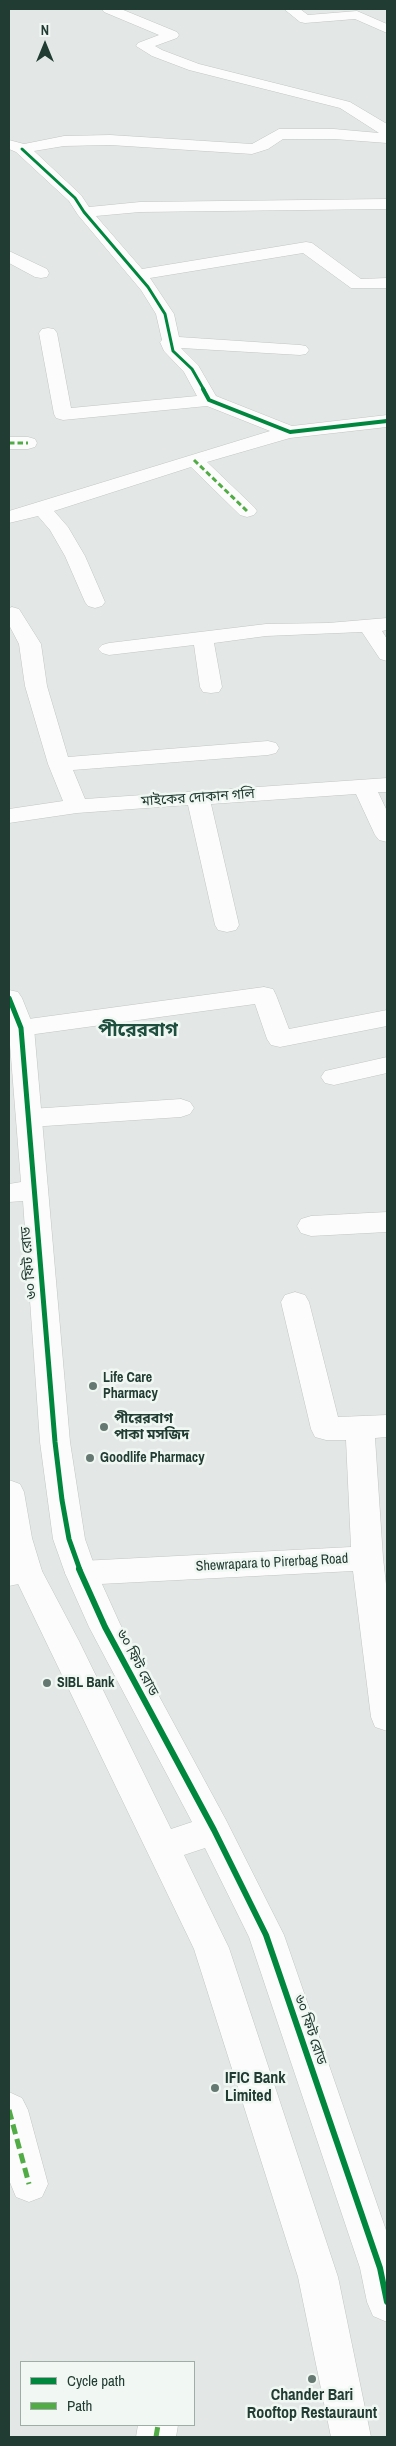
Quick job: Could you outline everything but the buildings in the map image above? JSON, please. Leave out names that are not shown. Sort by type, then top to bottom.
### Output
[{"type":"street","points":[[109,9],[172,35],[143,46],[157,53],[194,67],[345,105],[361,113],[387,131]]},
{"type":"street","points":[[291,9],[305,20],[357,15],[387,29]]},
{"type":"street","points":[[15,146],[92,140],[252,149],[263,146],[279,134],[334,134],[387,138]]},
{"type":"street","points":[[15,146],[69,191],[84,212],[139,275],[165,314],[172,351],[192,369],[210,400]]},
{"type":"street","points":[[84,212],[148,207],[387,204]]},
{"type":"street","points":[[139,275],[306,247],[356,284],[387,283]]},
{"type":"street","points":[[12,260],[41,273]]},
{"type":"street","points":[[48,333],[63,414],[210,400],[290,432]]},
{"type":"street","points":[[170,342],[300,350]]},
{"type":"street","points":[[9,517],[42,509],[63,500],[268,437],[290,432],[382,421],[387,439]]},
{"type":"street","points":[[9,443],[28,443]]},
{"type":"street","points":[[194,460],[247,510]]},
{"type":"street","points":[[42,509],[58,527],[75,556],[95,602]]},
{"type":"street","points":[[12,613],[30,644],[36,686],[59,764],[77,806]]},
{"type":"street","points":[[109,649],[266,630],[328,629],[378,625],[387,655]]},
{"type":"street","points":[[203,638],[212,687]]},
{"type":"street","points":[[59,764],[268,748]]},
{"type":"street","points":[[376,786],[387,834]]},
{"type":"street","name":"মাইকের দোকান গলি","points":[[9,816],[77,806],[376,786]]},
{"type":"street","points":[[198,798],[227,925]]},
{"type":"street","points":[[21,1028],[264,995],[280,1039],[387,1018]]},
{"type":"street","name":"৬০ ফিট রোড","points":[[9,998],[21,1028],[30,1118],[22,1192],[62,1500],[69,1539],[81,1573],[105,1627],[214,1830],[266,1935],[380,2268],[387,2302]]},
{"type":"street","points":[[334,1077],[387,1065]]},
{"type":"street","points":[[30,1118],[181,1108]]},
{"type":"street","points":[[311,1226],[387,1222]]},
{"type":"street","points":[[295,1302],[326,1429],[374,1427]]},
{"type":"street","name":"Shewrapara to Pirerbag Road","points":[[81,1573],[367,1558],[374,1427]]},
{"type":"street","points":[[9,1492],[17,1538],[18,1572],[63,1641],[211,1948],[318,2277],[351,2437]]},
{"type":"street","points":[[367,1558],[387,1717]]},
{"type":"street","points":[[162,1847],[214,1830]]},
{"type":"street","points":[[9,2110],[29,2184]]},
{"type":"marked path","points":[[9,443],[28,443]]},
{"type":"marked path","points":[[194,460],[247,511]]},
{"type":"marked path","points":[[9,2110],[29,2184]]},
{"type":"marked path","points":[[156,2437],[158,2426]]},
{"type":"cycle path","points":[[22,149],[75,198],[84,212],[148,287],[165,314],[173,351],[192,369],[209,400],[290,432],[337,425],[387,421]]},
{"type":"cycle path","points":[[9,998],[21,1028],[30,1118],[55,1442],[69,1539],[81,1573],[105,1627],[214,1830],[266,1935],[380,2268],[387,2302]]},
{"type":"place","name":"Life Care Pharmacy","points":[[93,1386]]},
{"type":"place","name":"পীরেরবাগ পাকা মসজিদ","points":[[104,1427]]},
{"type":"place","name":"Goodlife Pharmacy","points":[[90,1458]]},
{"type":"place","name":"SIBL Bank","points":[[47,1683]]},
{"type":"place","name":"IFIC Bank Limited","points":[[215,2088]]},
{"type":"place","name":"Chander Bari Rooftop Restauraunt","points":[[312,2379]]},
{"type":"district","name":"পীরেরবাগ","points":[[138,1031]]}]
